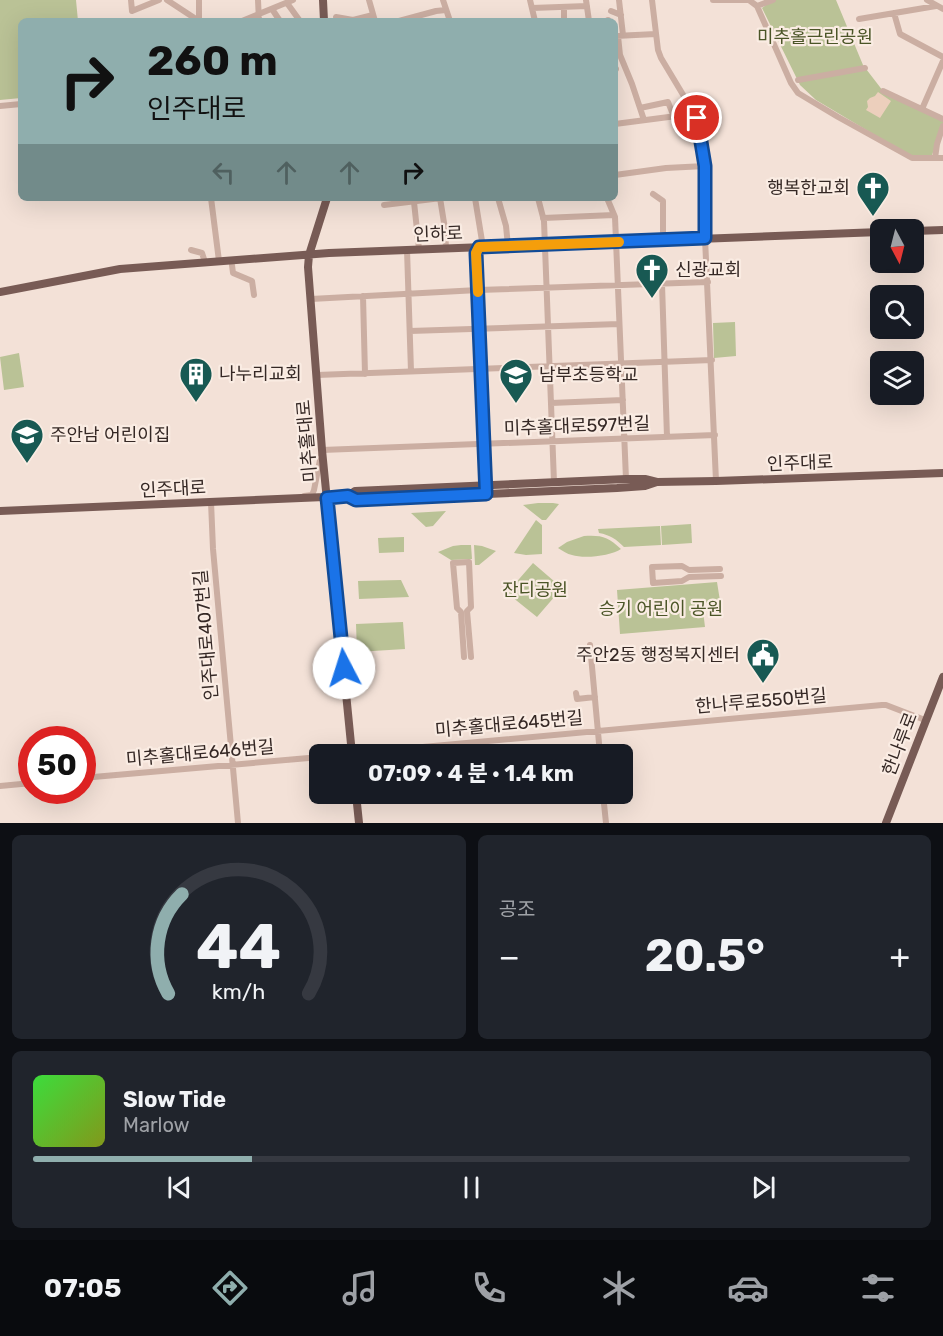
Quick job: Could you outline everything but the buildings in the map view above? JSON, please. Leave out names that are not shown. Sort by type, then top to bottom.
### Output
[{"type":"main road","points":[[323,0],[324,18]]},
{"type":"main road","name":"미추홀대로","points":[[326,201],[309,255],[308,267],[322,450],[351,744]]},
{"type":"main road","points":[[924,231],[943,230]]},
{"type":"main road","name":"인하로","points":[[0,292],[120,269],[219,261],[481,244],[545,245],[870,232]]},
{"type":"main road","name":"인주대로","points":[[485,490],[554,482],[626,479],[645,479],[657,482],[716,481],[943,473]]},
{"type":"main road","name":"인주대로","points":[[0,511],[327,498],[348,496],[355,491],[636,487],[657,482]]},
{"type":"main road","name":"한나루로","points":[[886,823],[943,676]]},
{"type":"main road","points":[[357,804],[359,823]]},
{"type":"street","points":[[131,0],[132,11],[159,0]]},
{"type":"street","points":[[167,0],[194,18]]},
{"type":"street","points":[[199,0],[199,18]]},
{"type":"street","points":[[258,0],[258,18]]},
{"type":"street","points":[[369,0],[374,18]]},
{"type":"street","points":[[443,0],[449,18]]},
{"type":"street","points":[[530,0],[534,18]]},
{"type":"street","points":[[619,0],[620,55],[644,120]]},
{"type":"street","points":[[652,0],[658,50],[697,118],[705,166],[705,238],[716,481]]},
{"type":"street","points":[[713,0],[749,0],[757,6],[798,93],[912,158],[943,158]]},
{"type":"street","points":[[757,6],[773,0]]},
{"type":"street","points":[[927,0],[943,9]]},
{"type":"street","points":[[258,18],[290,1],[298,18]]},
{"type":"street","points":[[532,8],[587,3],[589,18]]},
{"type":"street","points":[[859,19],[936,6]]},
{"type":"street","points":[[272,9],[278,18]]},
{"type":"street","points":[[410,18],[446,10]]},
{"type":"street","points":[[611,10],[621,15]]},
{"type":"street","points":[[894,13],[900,34],[943,57]]},
{"type":"street","points":[[336,17],[342,18]]},
{"type":"street","points":[[619,36],[656,34]]},
{"type":"street","points":[[922,109],[943,61]]},
{"type":"street","points":[[798,80],[865,68]]},
{"type":"street","points":[[883,91],[943,119]]},
{"type":"street","points":[[640,108],[669,102],[674,117]]},
{"type":"street","points":[[0,106],[18,104]]},
{"type":"street","points":[[651,106],[655,119]]},
{"type":"street","points":[[618,124],[674,117],[693,112]]},
{"type":"street","points":[[935,158],[943,126]]},
{"type":"street","points":[[618,175],[666,168],[705,166]]},
{"type":"street","points":[[652,194],[663,201],[663,240]]},
{"type":"street","points":[[210,201],[219,261]]},
{"type":"street","points":[[384,205],[421,201]]},
{"type":"street","points":[[441,201],[446,248]]},
{"type":"street","points":[[475,201],[481,244],[476,253],[485,490]]},
{"type":"street","points":[[499,201],[506,226],[508,246]]},
{"type":"street","points":[[539,201],[543,218],[545,245],[554,482]]},
{"type":"street","points":[[608,201],[614,215],[616,242],[626,479]]},
{"type":"street","points":[[414,202],[419,249]]},
{"type":"street","points":[[543,218],[614,215]]},
{"type":"street","points":[[191,250],[202,253],[205,262]]},
{"type":"street","points":[[406,250],[411,371]]},
{"type":"street","points":[[232,265],[233,273],[252,281],[254,295]]},
{"type":"street","points":[[311,299],[478,290],[708,282]]},
{"type":"street","points":[[662,284],[667,437]]},
{"type":"street","points":[[363,296],[365,374]]},
{"type":"street","points":[[410,331],[619,324]]},
{"type":"street","points":[[317,375],[712,360]]},
{"type":"street","points":[[551,403],[622,400]]},
{"type":"street","name":"미추홀대로597번길","points":[[322,450],[715,435]]},
{"type":"street","points":[[295,499],[312,495],[322,450]]},
{"type":"street","name":"인주대로407번길","points":[[211,502],[213,549],[238,823]]},
{"type":"street","points":[[470,562],[471,608],[467,611],[467,657],[461,612],[457,608],[453,563],[470,562]]},
{"type":"street","points":[[682,566],[689,570],[720,572],[689,577],[682,581],[652,583],[652,567],[682,566]]},
{"type":"street","points":[[590,645],[599,744]]},
{"type":"street","points":[[576,693],[577,699],[595,697]]},
{"type":"street","name":"한나루로550번길","points":[[598,731],[882,705],[925,720]]},
{"type":"street","name":"미추홀대로645번길","points":[[459,744],[598,731]]},
{"type":"street","name":"미추홀대로646번길","points":[[96,777],[309,758]]},
{"type":"street","points":[[0,786],[18,784]]},
{"type":"street","points":[[604,804],[606,823]]},
{"type":"green space","points":[[0,0],[76,0],[78,18],[18,18],[18,98],[0,100]]},
{"type":"green space","name":"미추홀근린공원","points":[[773,0],[836,0],[863,65],[883,91],[943,119],[932,155],[910,156],[816,100],[800,85],[762,8]]},
{"type":"green space","points":[[735,322],[736,356],[714,358],[713,323]]},
{"type":"green space","points":[[19,353],[24,387],[4,390],[0,357]]},
{"type":"green space","points":[[559,504],[546,520],[542,520],[523,505]]},
{"type":"green space","points":[[446,511],[433,526],[426,527],[411,513]]},
{"type":"green space","points":[[536,520],[542,525],[542,554],[514,553]]},
{"type":"green space","points":[[691,524],[692,543],[662,545],[661,526]]},
{"type":"green space","points":[[660,526],[661,545],[624,547],[613,538],[599,533],[598,529]]},
{"type":"green space","points":[[584,536],[604,538],[621,549],[604,555],[583,557],[570,555],[558,548]]},
{"type":"green space","points":[[404,537],[404,552],[379,553],[378,538]]},
{"type":"green space","points":[[471,545],[472,559],[451,560],[438,552],[453,546]]},
{"type":"green space","points":[[474,545],[496,551],[479,565],[475,565]]},
{"type":"green space","name":"잔디공원","points":[[533,563],[562,588],[537,617],[507,593]]},
{"type":"green space","points":[[401,580],[409,597],[359,599],[358,581]]},
{"type":"green space","name":"승기 어린이 공원","points":[[717,582],[720,601],[702,603],[705,627],[620,634],[617,590]]},
{"type":"green space","points":[[403,622],[405,649],[357,652],[356,624]]},
{"type":"shaded area","points":[[878,92],[891,101],[880,118],[866,110],[867,101]]},
{"type":"slow traffic","points":[[478,292],[476,253],[479,247],[619,242]]},
{"type":"place","name":"행복한교회","points":[[873,217]]},
{"type":"place","name":"신광교회","points":[[652,299]]},
{"type":"place","name":"나누리교회","points":[[196,403]]},
{"type":"place","name":"남부초등학교","points":[[516,404]]},
{"type":"place","name":"주안남 어린이집","points":[[27,464]]},
{"type":"place","name":"주안2동 행정복지센터","points":[[763,684]]},
{"type":"route","points":[[344,668],[327,498],[348,496],[356,500],[486,494],[476,253],[479,247],[705,238],[705,166],[697,118]]}]
